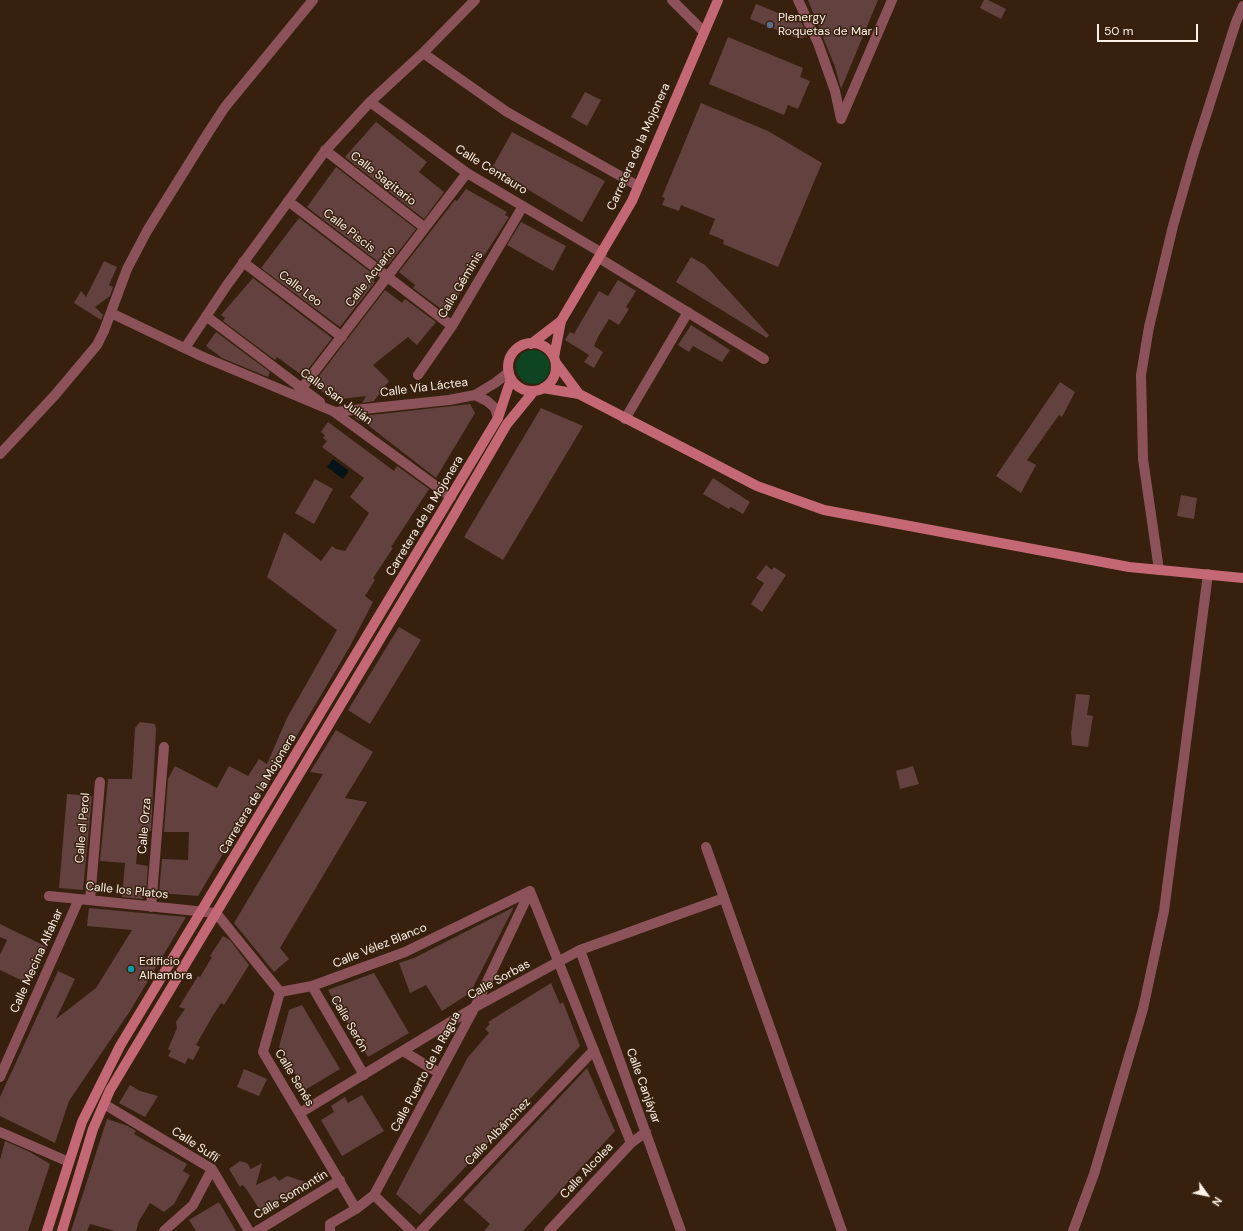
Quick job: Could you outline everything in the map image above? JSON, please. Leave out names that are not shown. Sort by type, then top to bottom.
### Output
[{"type":"street","points":[[0,454],[87,359],[104,331],[127,269],[147,231],[208,133],[225,107],[313,0]]},
{"type":"street","points":[[185,348],[243,262],[325,150],[370,102],[423,53],[475,0]]},
{"type":"street","points":[[672,0],[704,32]]},
{"type":"street","name":"Carretera de la Mojonera","points":[[531,344],[561,321],[601,256],[638,186],[718,0]]},
{"type":"street","points":[[798,0],[818,43],[835,91],[841,120],[892,0]]},
{"type":"street","points":[[1159,570],[1143,459],[1142,375],[1150,327],[1173,226],[1193,156],[1236,22],[1243,6]]},
{"type":"street","points":[[423,53],[507,112],[638,186]]},
{"type":"street","name":"Calle Centauro","points":[[370,102],[467,173],[523,206],[764,359]]},
{"type":"street","name":"Calle Sagitario","points":[[325,150],[425,228]]},
{"type":"street","name":"Calle Acuario","points":[[299,392],[467,173]]},
{"type":"street","name":"Calle Piscis","points":[[288,201],[452,326]]},
{"type":"street","name":"Calle Géminis","points":[[418,375],[452,326],[523,206]]},
{"type":"street","name":"Calle Leo","points":[[243,262],[342,337]]},
{"type":"street","points":[[625,419],[688,312]]},
{"type":"street","points":[[110,313],[185,348],[299,392],[335,412]]},
{"type":"street","name":"Calle San Julián","points":[[206,316],[299,392]]},
{"type":"street","name":"Carretera de la Mojonera","points":[[555,360],[561,321]]},
{"type":"street","points":[[579,394],[544,347],[531,344],[517,349],[513,354],[510,361],[510,375],[523,389],[579,394],[625,419],[758,486],[824,510],[1114,565],[1243,578]]},
{"type":"street","points":[[539,390],[554,378],[555,360]]},
{"type":"street","name":"Carretera de la Mojonera","points":[[47,1231],[82,1122],[120,1046],[498,418],[510,375]]},
{"type":"street","name":"Calle Vía Láctea","points":[[335,412],[449,400],[475,395],[510,375]]},
{"type":"street","name":"Carretera de la Mojonera","points":[[62,1231],[93,1129],[110,1090],[443,534],[507,424],[539,390]]},
{"type":"street","points":[[475,395],[487,401],[495,408],[498,418]]},
{"type":"street","name":"Calle San Julián","points":[[335,412],[451,497]]},
{"type":"street","points":[[1073,1231],[1094,1174],[1143,1009],[1164,911],[1208,574]]},
{"type":"street","name":"Calle Orza","points":[[151,906],[164,747]]},
{"type":"street","name":"Calle el Perol","points":[[90,900],[100,782]]},
{"type":"street","points":[[706,847],[842,1231]]},
{"type":"street","points":[[530,891],[632,1143]]},
{"type":"street","name":"Calle Vélez Blanco","points":[[280,992],[312,986],[405,952],[530,891]]},
{"type":"street","name":"Calle Puerto de la Ragua","points":[[330,1228],[374,1195],[475,1008],[530,891]]},
{"type":"street","name":"Calle los Platos","points":[[49,896],[202,912]]},
{"type":"street","name":"Calle Sorbas","points":[[300,1113],[475,1008],[580,950],[724,898]]},
{"type":"street","name":"Calle Mecina Alfahar","points":[[0,1077],[79,899]]},
{"type":"street","points":[[202,912],[216,913],[280,992]]},
{"type":"street","name":"Calle Canjáyar","points":[[580,950],[682,1231]]},
{"type":"street","name":"Calle Serón","points":[[312,986],[364,1075]]},
{"type":"street","name":"Calle Senés","points":[[280,992],[263,1052],[356,1209]]},
{"type":"street","name":"Calle Albánchez","points":[[421,1231],[594,1050]]},
{"type":"street","points":[[403,1051],[440,1074]]},
{"type":"street","name":"Calle Suflí","points":[[104,1104],[212,1169],[248,1231]]},
{"type":"street","points":[[0,1132],[69,1162]]},
{"type":"street","name":"Calle Alcolea","points":[[549,1231],[632,1143],[646,1132]]},
{"type":"street","points":[[164,1231],[193,1205],[212,1169]]},
{"type":"street","name":"Calle Somontín","points":[[257,1231],[340,1180]]},
{"type":"street","points":[[374,1195],[412,1231]]},
{"type":"green space","points":[[533,350],[545,355],[550,367],[545,379],[533,384],[521,379],[516,367],[521,355]]},
{"type":"shaded area","points":[[333,459],[349,471],[343,479],[327,467]]},
{"type":"building","points":[[808,0],[878,0],[841,89],[835,67]]},
{"type":"building","points":[[984,0],[988,0],[1006,9],[1001,19],[980,8]]},
{"type":"building","points":[[756,4],[801,22],[808,36],[799,39],[750,19]]},
{"type":"building","points":[[728,37],[803,68],[800,77],[810,81],[798,109],[788,105],[784,115],[709,84]]},
{"type":"building","points":[[585,92],[601,100],[587,126],[571,117]]},
{"type":"building","points":[[701,103],[768,131],[822,163],[778,267],[723,244],[724,240],[709,234],[715,219],[681,205],[679,211],[662,205],[665,198],[662,197]]},
{"type":"building","points":[[376,122],[427,162],[419,172],[444,192],[424,219],[345,157]]},
{"type":"building","points":[[512,132],[605,181],[582,222],[492,168]]},
{"type":"building","points":[[336,167],[416,229],[385,267],[307,207]]},
{"type":"building","points":[[466,189],[507,212],[505,215],[509,217],[449,310],[446,308],[444,311],[413,288],[415,285],[399,272],[455,200],[457,201]]},
{"type":"building","points":[[299,218],[377,277],[373,281],[375,282],[340,327],[261,268]]},
{"type":"building","points":[[521,222],[566,246],[553,271],[507,245]]},
{"type":"building","points":[[691,257],[705,265],[769,335],[767,338],[676,282]]},
{"type":"building","points":[[104,261],[117,267],[109,285],[113,287],[110,296],[95,307],[103,315],[101,320],[74,303],[81,291],[86,297]]},
{"type":"building","points":[[253,278],[332,338],[303,376],[277,357],[275,360],[223,321],[225,318],[221,315]]},
{"type":"building","points":[[618,280],[636,291],[626,307],[629,309],[619,325],[609,319],[598,337],[594,346],[603,352],[594,368],[584,362],[589,355],[565,340],[570,332],[574,334],[599,291],[608,296]]},
{"type":"building","points":[[385,290],[402,303],[405,299],[436,322],[417,345],[408,337],[373,365],[389,381],[374,401],[362,403],[366,396],[333,400],[313,384]]},
{"type":"building","points":[[691,325],[730,350],[722,362],[693,346],[689,352],[678,345]]},
{"type":"building","points":[[216,332],[270,372],[268,377],[222,358],[206,346]]},
{"type":"building","points":[[1060,382],[1075,392],[1062,417],[1059,415],[1027,460],[1036,465],[1021,493],[996,476]]},
{"type":"building","points":[[470,404],[475,413],[436,478],[360,419],[359,421],[354,417]]},
{"type":"building","points":[[541,408],[583,426],[503,560],[464,537]]},
{"type":"building","points":[[328,422],[394,471],[397,466],[429,489],[391,547],[393,548],[373,578],[375,580],[365,596],[373,602],[349,648],[267,786],[264,785],[198,896],[159,893],[162,859],[188,860],[189,832],[164,832],[168,779],[175,766],[217,788],[229,766],[248,776],[259,759],[267,764],[287,718],[337,630],[267,577],[284,532],[321,561],[332,546],[336,549],[345,551],[369,513],[350,497],[364,478],[322,447],[327,441],[323,438],[325,435],[321,432]]},
{"type":"building","points":[[713,478],[750,502],[743,514],[731,507],[729,509],[703,494]]},
{"type":"building","points":[[315,479],[333,489],[314,524],[295,513]]},
{"type":"building","points":[[1181,495],[1197,498],[1194,519],[1177,516]]},
{"type":"building","points":[[766,565],[772,570],[774,567],[786,575],[762,612],[751,604],[764,583],[756,578]]},
{"type":"building","points":[[399,627],[421,640],[370,724],[348,710]]},
{"type":"building","points":[[1076,694],[1090,695],[1087,715],[1093,716],[1088,747],[1072,745],[1071,733]]},
{"type":"building","points":[[140,722],[155,724],[156,729],[151,831],[149,831],[148,845],[138,844],[136,864],[148,866],[146,892],[144,892],[143,899],[122,897],[125,863],[100,861],[108,779],[132,779],[135,728]]},
{"type":"building","points":[[336,730],[373,752],[345,798],[367,802],[280,948],[289,959],[274,972],[234,923],[323,774],[310,772]]},
{"type":"building","points":[[913,766],[919,784],[900,789],[896,771]]},
{"type":"building","points":[[67,794],[92,796],[83,890],[59,888]]},
{"type":"building","points":[[514,907],[470,993],[442,1011],[426,985],[410,993],[399,963],[414,958]]},
{"type":"building","points":[[89,908],[186,917],[130,1011],[69,1101],[55,1143],[0,1116],[0,1097],[58,971],[75,979],[56,1019],[96,988],[132,930],[87,926]]},
{"type":"building","points":[[0,924],[47,947],[29,984],[0,970],[0,955],[7,940],[0,937]]},
{"type":"building","points":[[223,936],[230,940],[249,965],[224,1005],[221,1003],[212,1017],[196,1045],[200,1047],[193,1060],[188,1058],[185,1064],[168,1056],[171,1051],[168,1049],[177,1028],[176,1022],[185,1009],[179,1007],[198,976],[200,977],[212,957],[210,956]]},
{"type":"building","points":[[374,973],[409,1033],[368,1057],[328,990]]},
{"type":"building","points":[[551,983],[560,1004],[563,1002],[580,1046],[420,1215],[396,1194],[468,1057],[489,1033],[485,1029],[490,1024],[488,1022]]},
{"type":"building","points":[[302,1005],[340,1069],[305,1090],[279,1047],[289,1010]]},
{"type":"building","points":[[587,1068],[615,1131],[523,1231],[484,1231],[490,1224],[463,1200]]},
{"type":"building","points":[[244,1069],[267,1079],[259,1096],[237,1087]]},
{"type":"building","points":[[130,1085],[140,1091],[158,1096],[145,1117],[119,1103]]},
{"type":"building","points":[[362,1095],[384,1131],[342,1156],[321,1120],[334,1112],[331,1106],[345,1097],[348,1103]]},
{"type":"building","points":[[107,1119],[128,1126],[136,1131],[134,1134],[187,1164],[183,1171],[190,1175],[174,1204],[164,1212],[150,1203],[139,1221],[136,1231],[115,1231],[90,1224],[87,1231],[71,1231]]},
{"type":"building","points":[[5,1141],[30,1152],[50,1164],[28,1231],[0,1231],[0,1160]]},
{"type":"building","points":[[240,1161],[247,1163],[251,1169],[262,1163],[256,1185],[275,1176],[279,1181],[287,1176],[312,1184],[289,1198],[287,1194],[261,1212],[243,1185],[240,1187],[229,1169]]},
{"type":"building","points":[[219,1202],[236,1231],[196,1231],[189,1220]]},
{"type":"place","name":"Plenergy Roquetas de Mar I","points":[[770,25]]},
{"type":"place","name":"Edificio Alhambra","points":[[131,969]]}]
